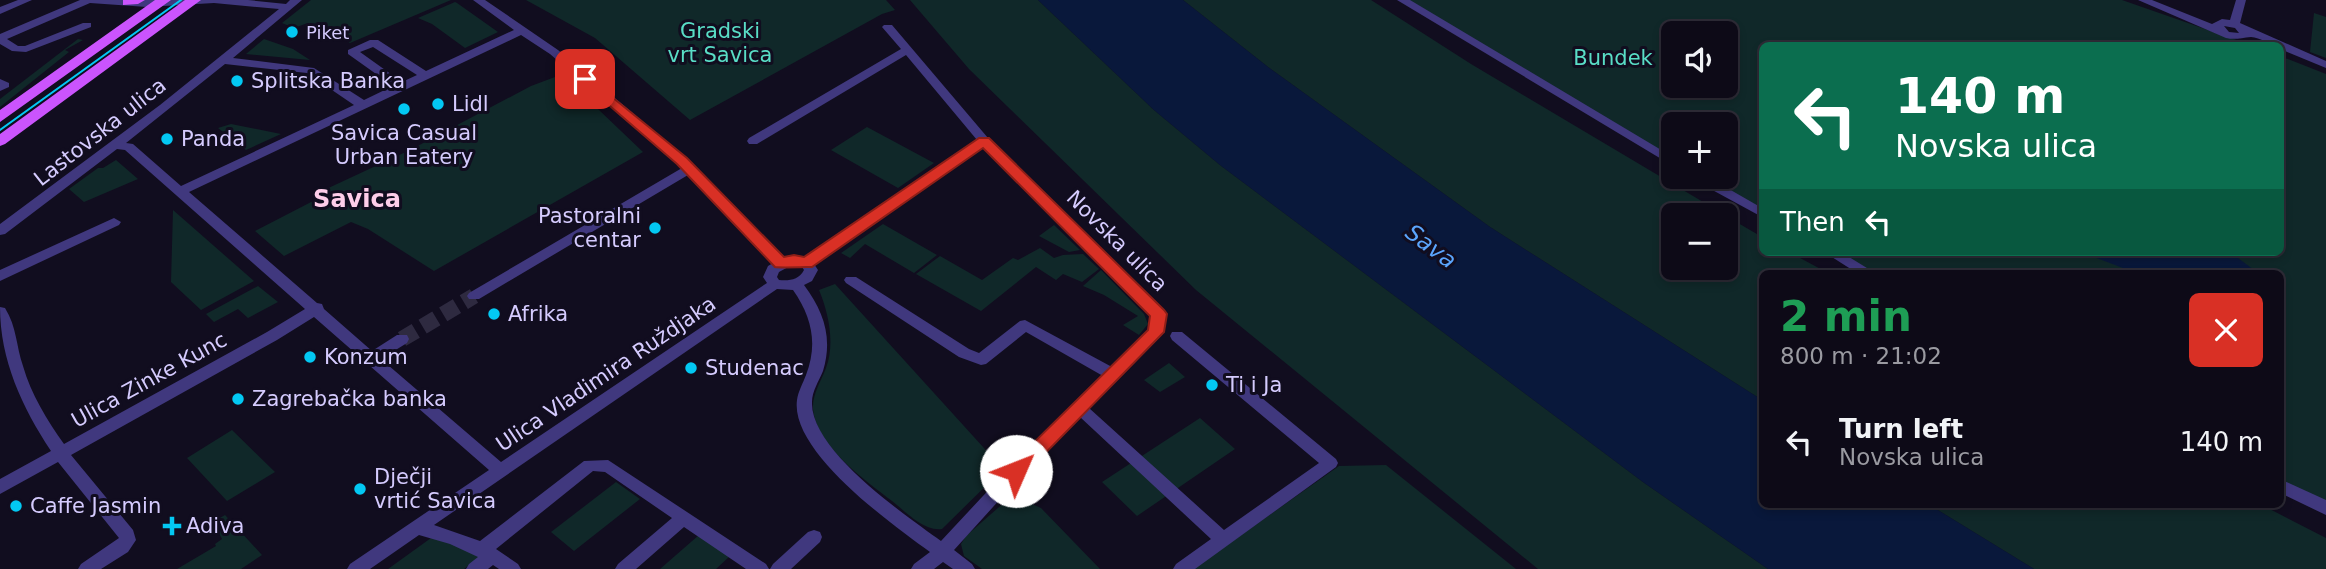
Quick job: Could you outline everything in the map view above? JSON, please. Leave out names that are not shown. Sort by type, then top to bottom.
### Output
[{"type":"main road","points":[[0,117],[161,2]]},
{"type":"main road","points":[[0,141],[34,119],[192,2]]},
{"type":"main road","points":[[0,150],[34,119]]},
{"type":"street","points":[[0,11],[27,0]]},
{"type":"street","points":[[0,38],[89,0],[288,7]]},
{"type":"street","points":[[478,0],[566,62],[689,169],[781,263]]},
{"type":"street","points":[[1402,0],[1661,155]]},
{"type":"street","points":[[2225,25],[2241,0]]},
{"type":"street","points":[[192,2],[237,1],[288,7]]},
{"type":"street","points":[[2146,1],[2225,25],[2258,42]]},
{"type":"street","name":"Lastovska ulica","points":[[0,231],[116,145],[288,7]]},
{"type":"street","points":[[0,38],[16,49],[26,49],[87,25]]},
{"type":"street","points":[[806,263],[984,141],[888,27]]},
{"type":"street","points":[[181,191],[522,30]]},
{"type":"street","points":[[2241,34],[2263,42]]},
{"type":"street","points":[[402,87],[352,51],[374,42],[426,76]]},
{"type":"street","points":[[2284,50],[2323,64]]},
{"type":"street","points":[[753,141],[906,51]]},
{"type":"street","points":[[2284,51],[2323,64]]},
{"type":"street","points":[[222,60],[310,70],[363,105]]},
{"type":"street","points":[[0,82],[5,85],[0,88]]},
{"type":"street","name":"Novska ulica","points":[[927,567],[1112,374],[1156,332],[1158,314],[984,141]]},
{"type":"street","points":[[116,145],[129,147],[181,191],[500,471]]},
{"type":"street","points":[[474,296],[689,169]]},
{"type":"street","points":[[1720,189],[1759,211]]},
{"type":"street","points":[[0,276],[114,222]]},
{"type":"street","points":[[1838,256],[1863,270]]},
{"type":"street","points":[[794,260],[806,263],[810,274],[797,285],[785,287],[775,284],[771,273],[781,263],[794,260]]},
{"type":"street","points":[[851,280],[964,353],[981,360],[1025,325],[1112,374]]},
{"type":"street","name":"Ulica Vladimira Ruždjaka","points":[[356,569],[775,284]]},
{"type":"street","points":[[797,285],[819,320],[821,334],[821,357],[804,402],[813,436],[830,460],[855,482],[966,569]]},
{"type":"street","name":"Ulica Zinke Kunc","points":[[0,487],[272,336],[317,308]]},
{"type":"street","points":[[0,312],[8,326],[15,367],[42,422],[128,540],[122,547],[87,569]]},
{"type":"street","points":[[1177,336],[1330,463],[1182,569]]},
{"type":"street","points":[[373,357],[402,339]]},
{"type":"street","points":[[1080,409],[1101,425],[1223,540]]},
{"type":"street","points":[[475,569],[488,552],[590,465],[608,466],[761,569]]},
{"type":"street","points":[[2284,487],[2326,508]]},
{"type":"street","points":[[624,569],[684,517]]},
{"type":"street","points":[[416,528],[460,538],[488,552],[512,569]]},
{"type":"street","points":[[779,569],[814,537]]},
{"type":"green space","points":[[311,0],[451,0],[350,43],[323,26],[315,29],[305,24],[294,28],[282,23]]},
{"type":"green space","name":"Gradski vrt Savica","points":[[526,0],[886,0],[895,10],[882,14],[690,120],[595,38]]},
{"type":"green space","points":[[910,0],[1038,0],[1154,110],[1220,165],[1643,482],[1768,569],[1538,569],[1196,290],[969,69]]},
{"type":"green space","points":[[1183,0],[1371,0],[1471,64],[1661,177],[1661,189],[1681,189],[1705,203],[1661,203],[1661,280],[1738,280],[1738,223],[1759,235],[1759,256],[1796,256],[1822,270],[1759,270],[1759,398],[1490,227],[1268,67]]},
{"type":"green space","name":"Bundek","points":[[1404,0],[2122,0],[2242,42],[1759,42],[1759,209],[1723,189],[1738,189],[1738,112],[1661,112],[1661,154]]},
{"type":"green space","points":[[455,2],[498,32],[465,48],[432,24],[418,18]]},
{"type":"green space","points":[[2314,13],[2326,17],[2326,58],[2310,52]]},
{"type":"green space","points":[[78,39],[83,40],[65,50],[69,52],[0,107],[0,99]]},
{"type":"green space","points":[[264,39],[293,49],[310,60],[246,54]]},
{"type":"green space","points":[[2284,58],[2326,74],[2326,505],[2284,485],[2284,270],[1869,270],[1843,256],[2284,256]]},
{"type":"green space","points":[[555,77],[599,110],[643,152],[434,271],[368,229],[351,222],[284,256],[255,231],[315,200],[322,191],[410,150],[531,86]]},
{"type":"green space","points":[[231,124],[281,134],[246,150],[218,128]]},
{"type":"green space","points":[[867,127],[934,163],[898,188],[831,150]]},
{"type":"green space","points":[[116,160],[138,179],[84,202],[69,189],[98,168]]},
{"type":"green space","points":[[173,210],[254,281],[201,310],[171,282]]},
{"type":"green space","points":[[883,224],[937,255],[914,273],[865,244],[850,258],[841,253]]},
{"type":"green space","points":[[1054,225],[1080,250],[1069,252],[1039,236]]},
{"type":"green space","points":[[1040,248],[1054,258],[1083,254],[1099,269],[1082,282],[1063,274],[1056,280],[1036,267],[981,311],[916,274],[940,256],[982,280],[1013,258],[1018,260]]},
{"type":"green space","points":[[1101,270],[1144,314],[1148,324],[1139,335],[1123,325],[1138,316],[1104,295],[1083,286]]},
{"type":"green space","points":[[835,284],[1003,469],[942,529],[928,527],[915,520],[856,472],[832,449],[816,423],[814,399],[830,349],[828,319],[819,290]]},
{"type":"green space","points":[[258,286],[278,302],[248,318],[238,309],[214,322],[206,314]]},
{"type":"green space","points":[[1169,363],[1185,377],[1160,392],[1144,380]]},
{"type":"green space","points":[[1200,418],[1235,449],[1137,516],[1102,482]]},
{"type":"green space","points":[[232,430],[275,472],[227,501],[187,458]]},
{"type":"green space","points":[[1386,465],[1516,569],[1193,569],[1339,466]]},
{"type":"green space","points":[[616,482],[640,499],[574,551],[551,532]]},
{"type":"green space","points":[[1013,489],[1014,505],[1032,504],[1041,508],[1100,569],[982,569],[964,556],[961,544],[966,536],[1007,500]]},
{"type":"green space","points":[[1935,508],[2268,508],[2326,538],[2326,569],[2034,569]]},
{"type":"green space","points":[[225,515],[262,555],[241,569],[177,569],[216,546],[222,539],[213,522]]},
{"type":"green space","points":[[699,535],[730,556],[716,569],[660,569]]},
{"type":"green space","points":[[431,538],[446,540],[481,556],[464,569],[388,569]]},
{"type":"water","name":"Sava","points":[[1038,0],[1183,0],[1268,67],[1490,227],[1759,398],[1759,508],[1935,508],[2034,569],[1768,569],[1643,482],[1220,165],[1154,110]]},
{"type":"water","points":[[2091,256],[2235,256],[2254,270],[2128,270]]},
{"type":"tunnel","points":[[402,339],[474,296]]},
{"type":"tram line","points":[[0,130],[181,0]]},
{"type":"place","name":"Piket","points":[[292,32]]},
{"type":"place","name":"Splitska Banka","points":[[237,81]]},
{"type":"place","name":"Lidl","points":[[438,104]]},
{"type":"place","name":"Savica Casual Urban Eatery","points":[[404,109]]},
{"type":"place","name":"Panda","points":[[167,139]]},
{"type":"place","name":"Pastoralni centar","points":[[655,228]]},
{"type":"place","name":"Afrika","points":[[494,314]]},
{"type":"place","name":"Konzum","points":[[310,357]]},
{"type":"place","name":"Studenac","points":[[691,368]]},
{"type":"place","name":"Ti i Ja","points":[[1212,385]]},
{"type":"place","name":"Zagrebačka banka","points":[[238,399]]},
{"type":"place","name":"Dječji vrtić Savica","points":[[360,489]]},
{"type":"place","name":"Caffe Jasmin","points":[[16,506]]},
{"type":"place","name":"Adiva","points":[[172,526]]},
{"type":"district","name":"Savica","points":[[357,199]]},
{"type":"route","points":[[585,79],[682,161],[781,263],[794,260],[806,263],[984,141],[1158,314],[1159,323],[1156,332],[1016,471]]}]
